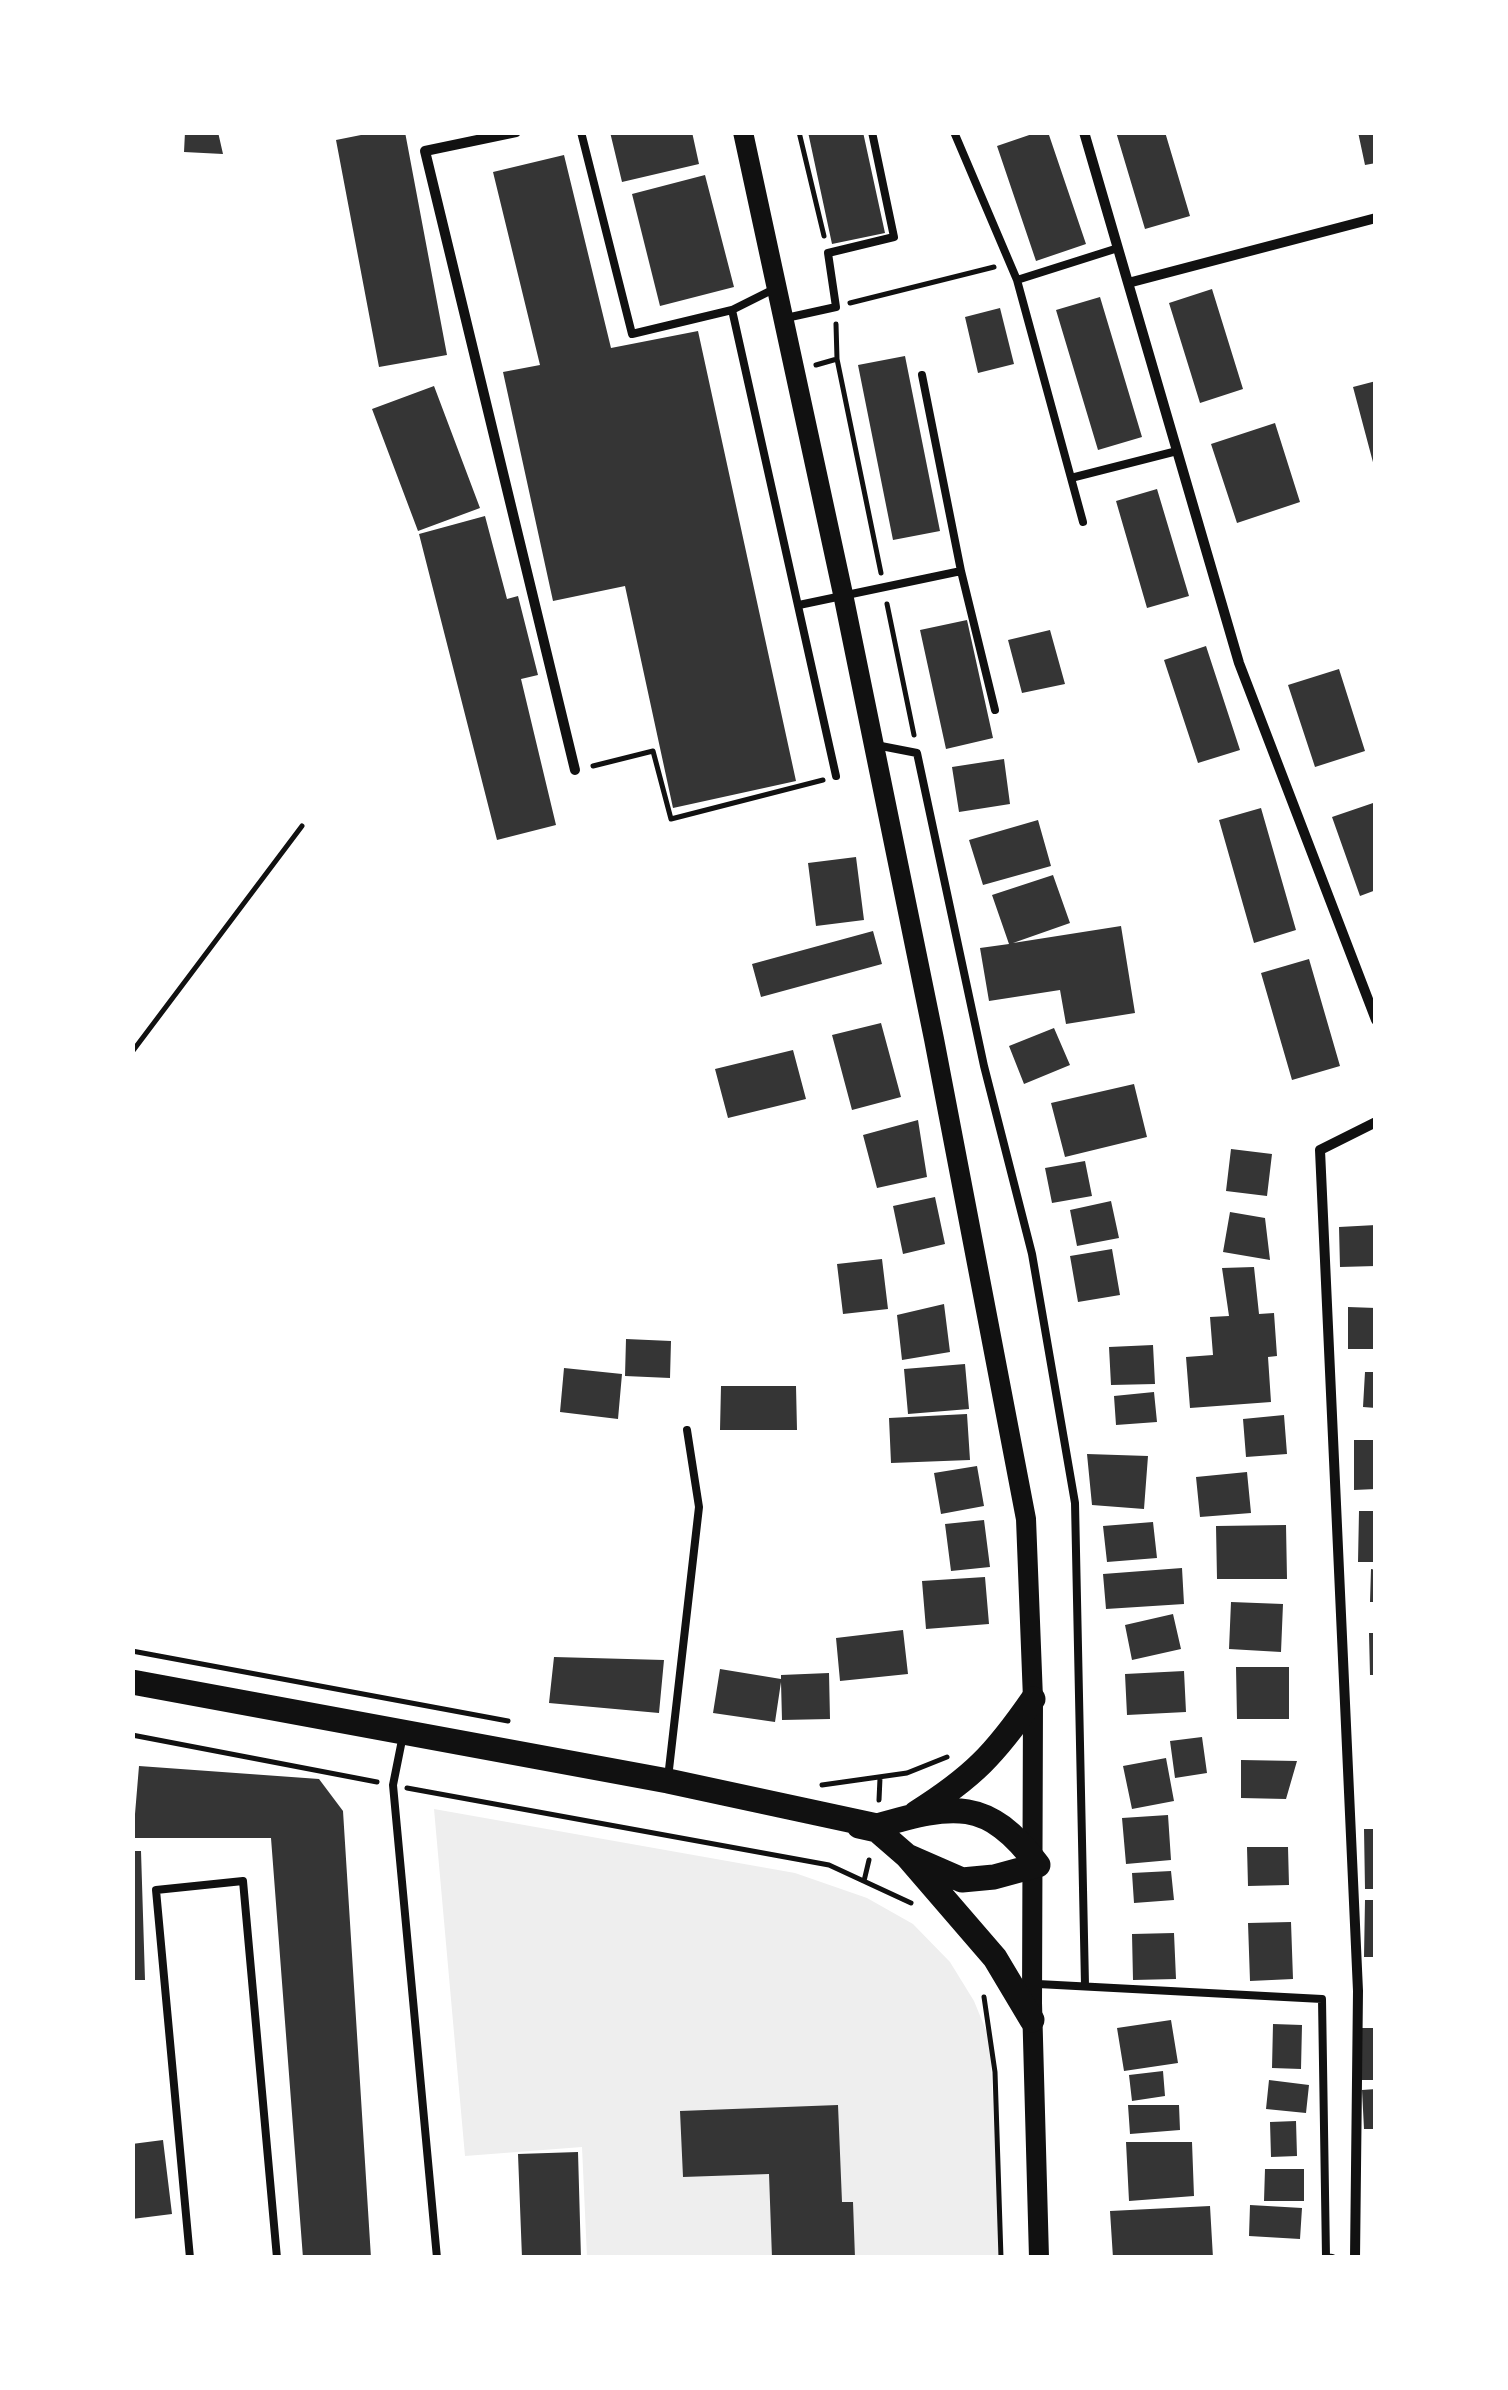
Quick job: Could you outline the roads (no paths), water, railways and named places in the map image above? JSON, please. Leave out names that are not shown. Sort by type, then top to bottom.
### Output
[{"type":"main road","points":[[746,132],[786,318]]},
{"type":"main road","points":[[746,132],[881,746],[1032,1518],[1032,2020],[1041,2258]]},
{"type":"main road","points":[[846,593],[1026,1519],[1033,1699],[1041,2258]]},
{"type":"main road","points":[[132,1685],[878,1826],[911,1816],[978,1812],[996,1820],[1035,1863]]},
{"type":"main road","points":[[132,1685],[402,1740],[668,1784],[877,1830],[907,1856],[995,1958],[1032,2020]]},
{"type":"main road","points":[[911,1816],[956,1787],[998,1749],[1033,1699]]},
{"type":"main road","points":[[907,1856],[962,1880],[994,1877],[1035,1863]]},
{"type":"street","points":[[516,132],[425,151],[575,770]]},
{"type":"street","points":[[1084,132],[1240,663],[1376,1020]]},
{"type":"street","points":[[1128,283],[1376,218]]},
{"type":"street","points":[[1355,2258],[1358,1992],[1320,1150],[1376,1122]]},
{"type":"lane","points":[[581,132],[632,334],[732,310],[777,288]]},
{"type":"lane","points":[[786,318],[836,306],[828,254],[894,237],[872,132]]},
{"type":"lane","points":[[954,132],[1017,280],[1083,522]]},
{"type":"lane","points":[[1017,280],[1118,248]]},
{"type":"lane","points":[[732,310],[836,776]]},
{"type":"lane","points":[[922,375],[960,571],[995,710]]},
{"type":"lane","points":[[1071,478],[1177,451]]},
{"type":"lane","points":[[799,605],[960,571]]},
{"type":"lane","points":[[881,746],[918,752],[984,1066],[1032,1254],[1074,1502],[1085,1985]]},
{"type":"lane","points":[[668,1784],[699,1507],[687,1430]]},
{"type":"lane","points":[[402,1740],[393,1785],[438,2258]]},
{"type":"lane","points":[[190,2258],[156,1890],[242,1882],[277,2258]]},
{"type":"lane","points":[[1038,1984],[1322,1999],[1326,2257],[1332,2258]]}]
